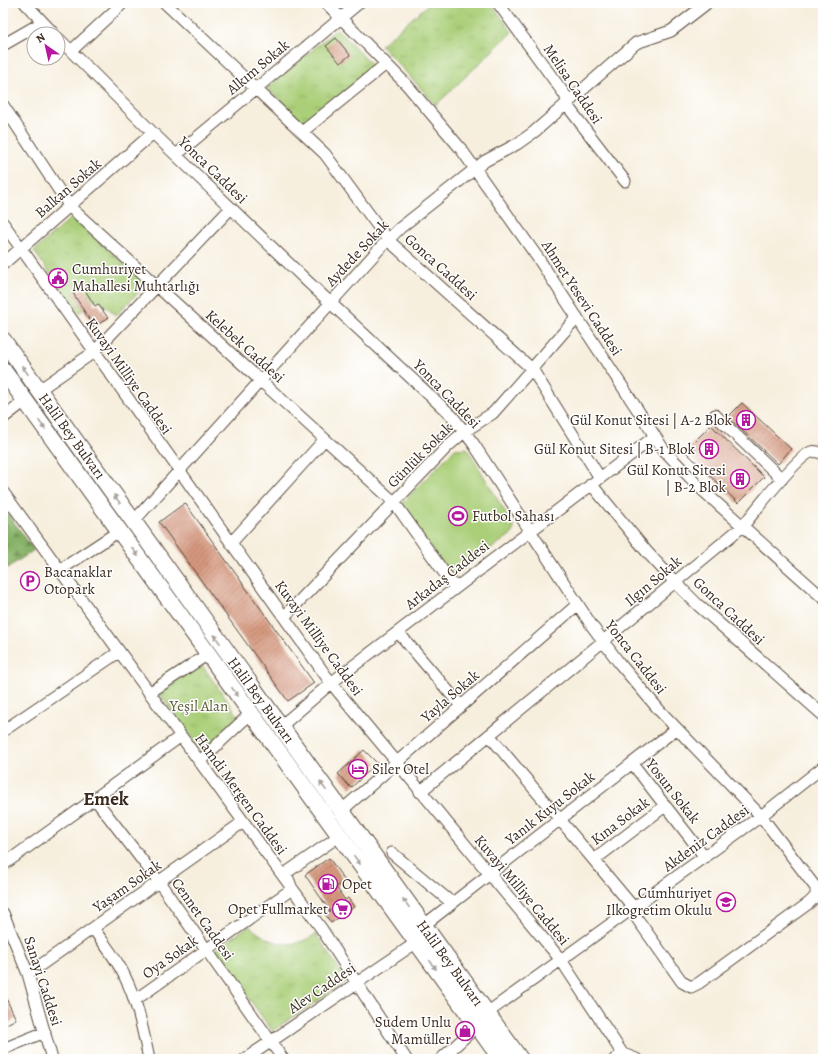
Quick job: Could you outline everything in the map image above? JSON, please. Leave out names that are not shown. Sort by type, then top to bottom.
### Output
[{"type":"highway","name":"Halil Bey Bulvarı","points":[[3,340],[423,926],[482,1019],[501,1059]]},
{"type":"highway","name":"Halil Bey Bulvarı","points":[[3,370],[416,942],[482,1019],[520,1059]]},
{"type":"street","points":[[25,3],[47,26]]},
{"type":"street","points":[[71,51],[123,3]]},
{"type":"street","name":"Gonca Caddesi","points":[[166,3],[332,162],[388,240],[532,369],[596,481],[647,552],[698,605],[823,715]]},
{"type":"street","name":"Ahmet Yesevi Caddesi","points":[[326,3],[427,107],[474,168],[506,211],[577,317],[654,437],[676,464],[742,526],[823,598]]},
{"type":"street","name":"Alkım Sokak","points":[[176,155],[359,3]]},
{"type":"street","name":"Melisa Caddesi","points":[[498,3],[564,95],[569,108],[625,181]]},
{"type":"street","name":"Aydede Sokak","points":[[133,522],[388,240],[474,168],[493,155],[525,139],[636,43],[671,31],[706,4],[705,3]]},
{"type":"street","points":[[3,46],[43,22]]},
{"type":"street","name":"Yonca Caddesi","points":[[66,46],[153,133],[331,303],[437,401],[465,431],[603,641],[642,691],[676,729],[761,816],[814,883],[816,888],[816,896],[809,903],[699,983],[691,987],[682,982],[633,909]]},
{"type":"street","points":[[302,132],[386,64]]},
{"type":"street","name":"Kelebek Caddesi","points":[[3,105],[70,207],[394,502],[455,588]]},
{"type":"street","name":"Balkan Sokak","points":[[3,264],[153,133]]},
{"type":"street","points":[[40,390],[94,352],[231,208]]},
{"type":"street","name":"Kuvayi Milliye Caddesi","points":[[3,223],[331,683],[561,960],[622,1057]]},
{"type":"street","name":"Günlük Sokak","points":[[284,617],[449,445],[465,431],[493,413],[577,317]]},
{"type":"street","points":[[3,418],[25,401]]},
{"type":"street","points":[[716,415],[782,478]]},
{"type":"street","name":"Arkadaş Caddesi","points":[[280,727],[331,683],[654,437]]},
{"type":"street","points":[[231,543],[325,439]]},
{"type":"street","name":"Ilgın Sokak","points":[[420,792],[742,526],[782,478],[806,455],[816,452],[823,454]]},
{"type":"street","name":"Hamdi Mergen Caddesi","points":[[3,492],[292,889],[406,1059]]},
{"type":"street","points":[[60,570],[119,531]]},
{"type":"street","name":"Yayla Sokak","points":[[341,811],[578,604]]},
{"type":"street","points":[[398,632],[461,706]]},
{"type":"street","points":[[3,731],[119,652]]},
{"type":"street","points":[[149,693],[208,654]]},
{"type":"street","points":[[199,762],[251,713]]},
{"type":"street","name":"Yanık Kuyu Sokak","points":[[423,926],[676,729]]},
{"type":"street","points":[[489,735],[633,909]]},
{"type":"street","points":[[3,865],[181,736]]},
{"type":"street","name":"Yosun Sokak","points":[[632,763],[705,857]]},
{"type":"street","name":"Akdeniz Caddesi","points":[[441,1059],[482,1019],[561,960],[761,816],[823,767]]},
{"type":"street","name":"Cennet Caddesi","points":[[95,798],[159,882],[282,1059]]},
{"type":"street","name":"Kına Sokak","points":[[594,860],[665,806]]},
{"type":"street","name":"Yaşam Sokak","points":[[28,974],[243,822]]},
{"type":"street","points":[[292,889],[286,873],[340,836]]},
{"type":"street","points":[[392,853],[452,903]]},
{"type":"street","name":"Oya Sokak","points":[[135,1000],[292,889]]},
{"type":"street","name":"Sanayi Caddesi","points":[[3,913],[28,974],[52,1059]]},
{"type":"street","points":[[93,928],[120,967],[135,1000],[149,1059]]},
{"type":"street","name":"Alev Caddesi","points":[[245,1059],[416,942]]},
{"type":"street","points":[[3,1048],[45,1032]]},
{"type":"street","points":[[622,1057],[636,1059]]},
{"type":"green space","points":[[430,3],[491,3],[512,32],[436,105],[381,45]]},
{"type":"green space","points":[[337,29],[374,67],[305,124],[267,88]]},
{"type":"green space","points":[[72,217],[147,284],[116,315],[97,298],[79,313],[59,286],[67,280],[58,269],[50,274],[34,251]]},
{"type":"green space","name":"Futbol Sahası","points":[[467,448],[514,527],[513,533],[452,576],[400,505],[455,449]]},
{"type":"green space","points":[[3,507],[34,550],[3,571]]},
{"type":"green space","name":"Yeşil Alan","points":[[201,664],[239,717],[201,751],[159,693]]},
{"type":"green space","points":[[249,926],[273,941],[289,944],[307,939],[316,934],[347,981],[272,1031],[215,950]]},
{"type":"building","points":[[336,38],[350,55],[340,63],[326,46]]},
{"type":"building","name":"Cumhuriyet Mahallesi Muhtarlığı","points":[[59,271],[64,280],[57,285],[51,276]]},
{"type":"building","points":[[83,287],[95,306],[98,304],[108,318],[94,327],[73,293]]},
{"type":"building","points":[[742,403],[791,449],[778,464],[728,417]]},
{"type":"building","points":[[711,425],[764,477],[738,503],[685,451]]},
{"type":"building","points":[[185,503],[314,683],[288,701],[159,522]]},
{"type":"building","name":"Siler Otel","points":[[364,750],[377,763],[351,788],[338,774]]},
{"type":"building","points":[[329,858],[345,881],[336,887],[345,900],[348,898],[354,907],[331,923],[325,914],[330,911],[305,875]]},
{"type":"building","points":[[3,992],[16,1019],[3,1026]]},
{"type":"place","name":"Cumhuriyet Mahallesi Muhtarlığı","points":[[58,278]]},
{"type":"place","name":"Gül Konut Sitesi | A-2 Blok","points":[[746,420]]},
{"type":"place","name":"Gül Konut Sitesi | B-1 Blok","points":[[709,449]]},
{"type":"place","name":"Gül Konut Sitesi | B-2 Blok","points":[[740,479]]},
{"type":"place","name":"Futbol Sahası","points":[[458,516]]},
{"type":"place","name":"Bacanaklar Otopark","points":[[30,581]]},
{"type":"place","name":"Siler Otel","points":[[358,769]]},
{"type":"place","name":"Opet","points":[[328,884]]},
{"type":"place","name":"Cumhuriyet Ilkogretim Okulu","points":[[726,902]]},
{"type":"place","name":"Opet Fullmarket","points":[[342,909]]},
{"type":"place","name":"Sudem Unlu Mamüller","points":[[465,1031]]},
{"type":"district","name":"Emek","points":[[106,799]]}]
